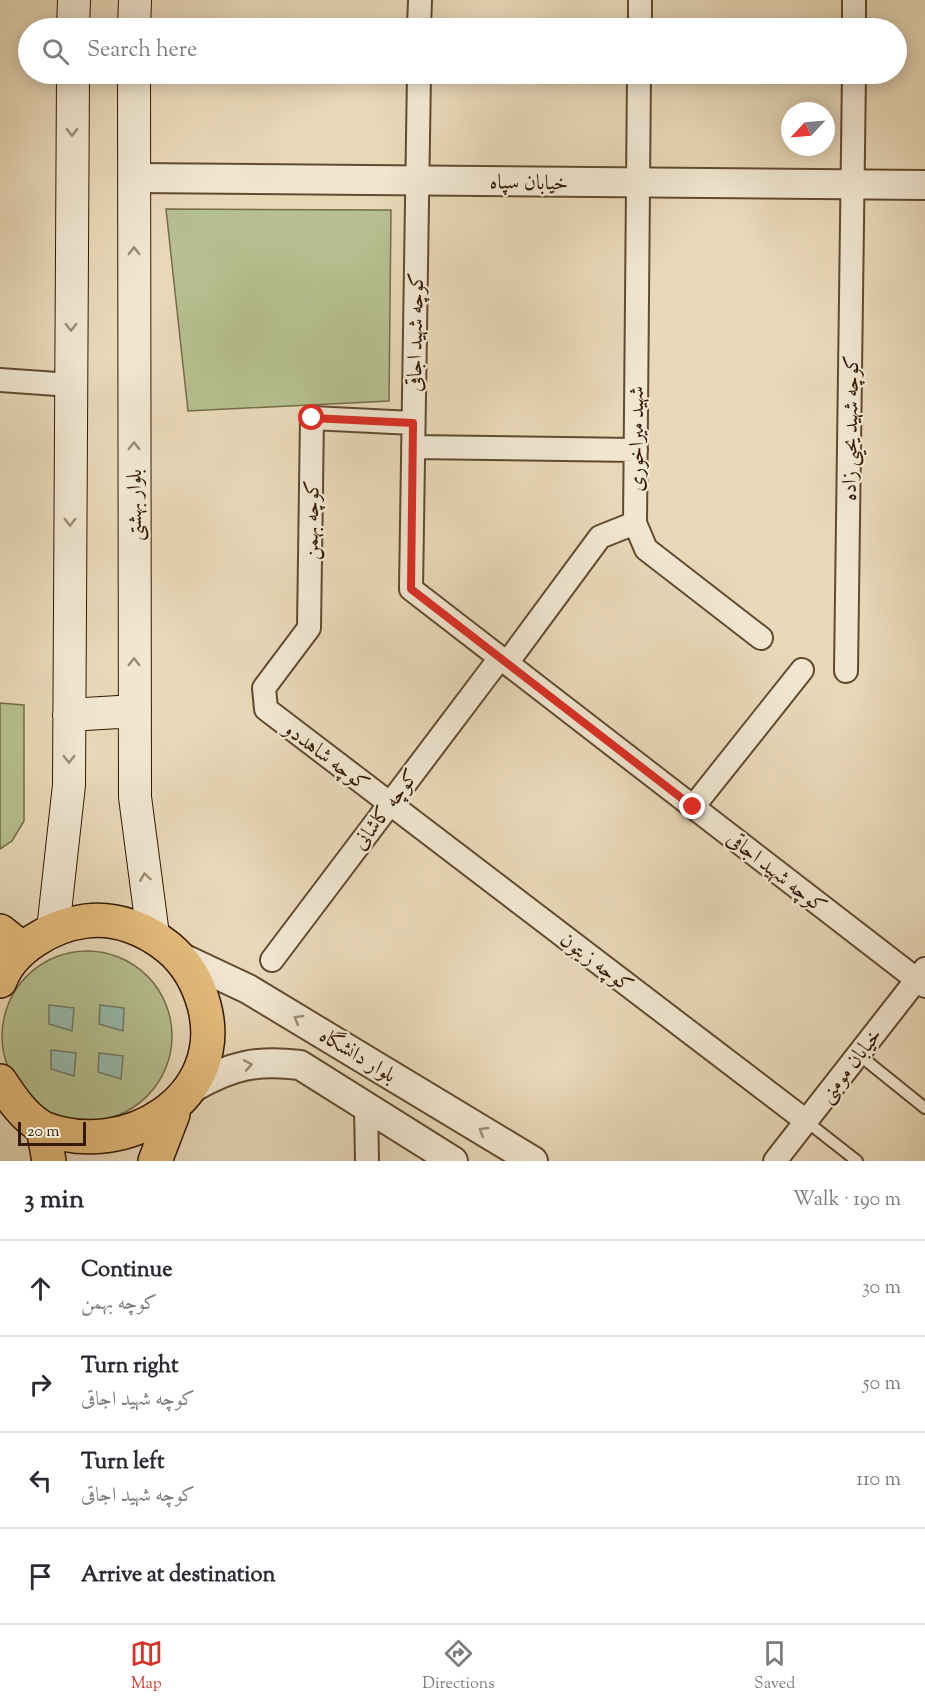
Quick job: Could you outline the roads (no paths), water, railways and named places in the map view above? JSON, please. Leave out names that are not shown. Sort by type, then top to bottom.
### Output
[{"type":"main road","points":[[73,18],[74,0]]},
{"type":"main road","points":[[135,0],[135,18]]},
{"type":"main road","points":[[52,930],[69,785],[73,84]]},
{"type":"main road","name":"بلوار بهشتی","points":[[134,84],[135,796],[153,935]]},
{"type":"main road","points":[[69,715],[135,711]]},
{"type":"main road","points":[[0,981],[12,940],[86,921],[121,923],[153,935],[180,957],[199,986],[208,1020],[207,1054],[194,1087],[172,1114],[143,1133],[110,1142],[75,1140],[43,1128],[16,1106],[0,1082]]},
{"type":"main road","points":[[155,1161],[172,1114]]},
{"type":"main road","points":[[43,1128],[49,1161]]},
{"type":"street","points":[[419,18],[420,0]]},
{"type":"street","points":[[640,0],[640,18]]},
{"type":"street","points":[[854,0],[854,18]]},
{"type":"street","name":"کوچه شهید اجاقی","points":[[419,84],[411,589],[693,807],[922,978]]},
{"type":"street","name":"شهید میراخوری","points":[[639,84],[635,523],[646,549],[760,638]]},
{"type":"street","name":"کوچه شهید یحیی زاده","points":[[846,672],[854,84]]},
{"type":"street","name":"خیابان سپاه","points":[[134,178],[925,185]]},
{"type":"street","points":[[0,380],[71,385]]},
{"type":"street","name":"کوچه بهمن","points":[[266,709],[264,688],[309,628],[312,418],[413,423]]},
{"type":"street","points":[[413,447],[636,450]]},
{"type":"street","name":"کوچه کاشانی","points":[[272,960],[389,803],[600,537],[635,523]]},
{"type":"street","points":[[693,807],[802,670]]},
{"type":"street","name":"کوچه شاهددو","points":[[266,709],[389,803]]},
{"type":"street","name":"کوچه زیتون","points":[[389,803],[806,1121]]},
{"type":"street","name":"بلوار دانشگاه","points":[[180,957],[248,989],[533,1161]]},
{"type":"street","name":"خیابان مومنی","points":[[775,1161],[858,1054],[922,978]]},
{"type":"street","name":"بلوار دانشگاه","points":[[194,1087],[227,1070],[245,1064],[272,1062],[300,1065],[453,1161]]},
{"type":"street","points":[[366,1106],[367,1161]]},
{"type":"lane","points":[[858,1054],[925,1108]]},
{"type":"lane","points":[[806,1121],[857,1161]]}]
